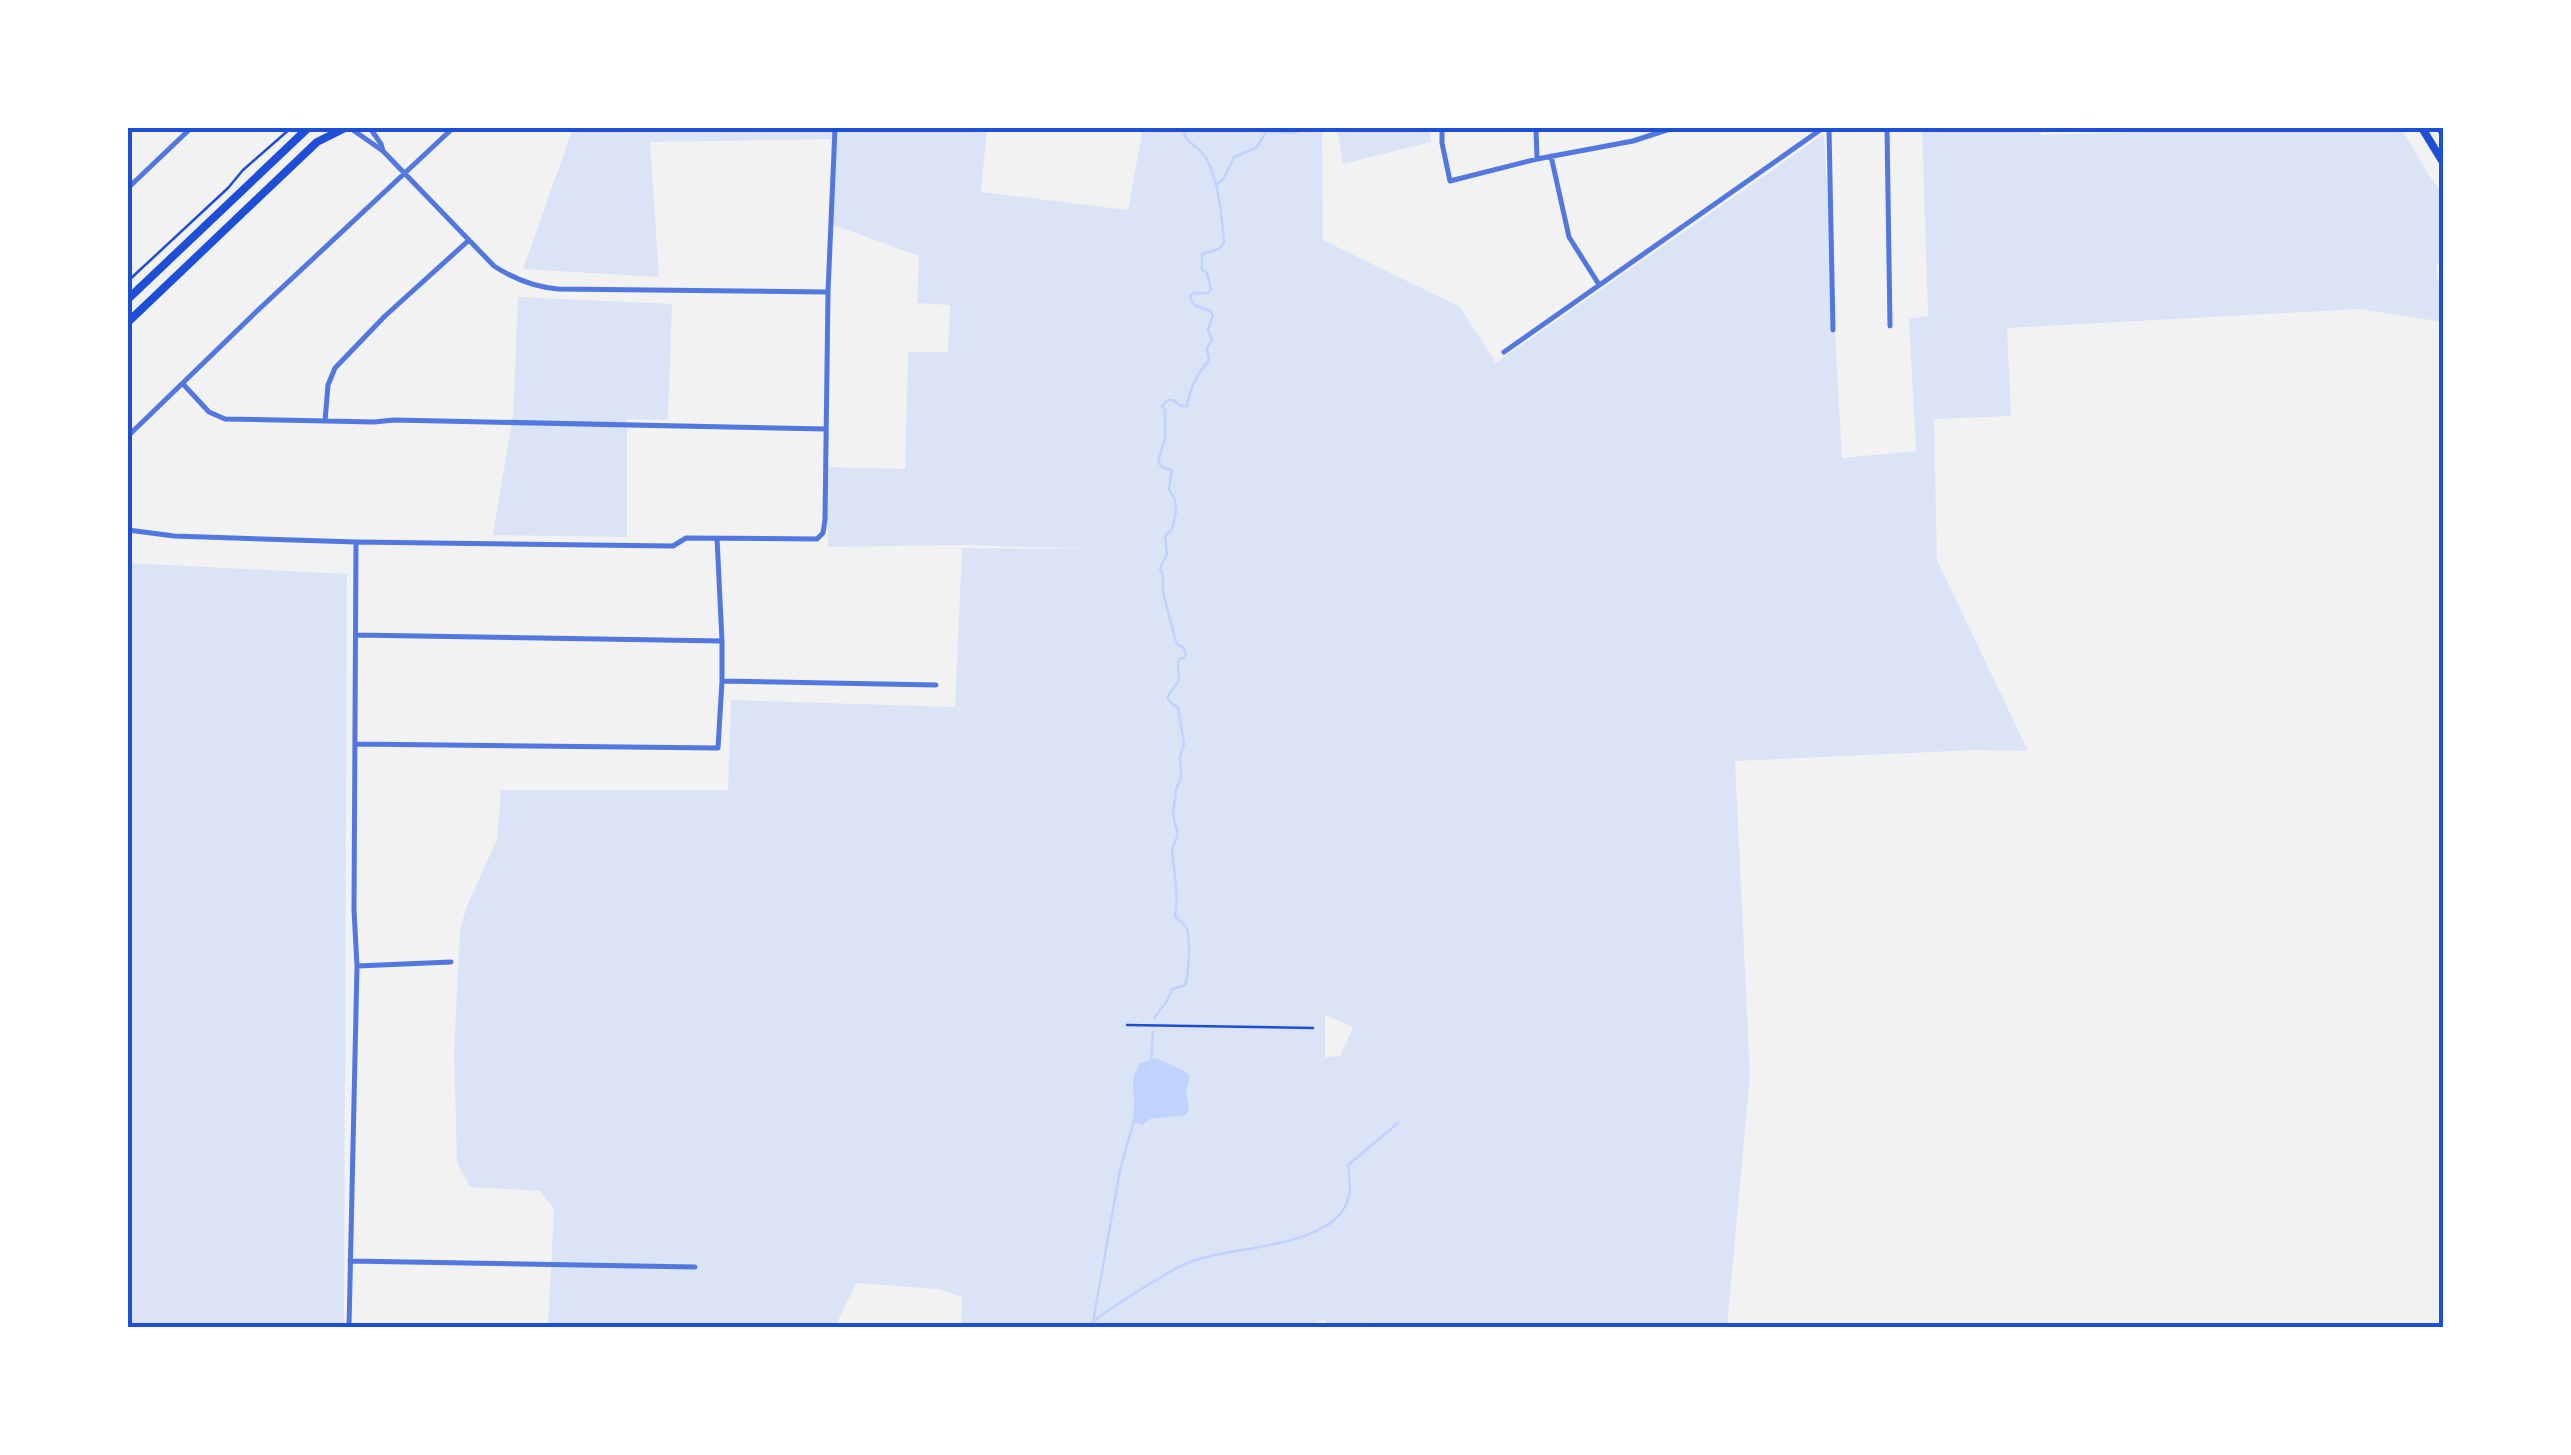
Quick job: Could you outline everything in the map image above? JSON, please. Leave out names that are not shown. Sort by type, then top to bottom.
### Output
[{"type":"main road","points":[[128,299],[308,128]]},
{"type":"main road","points":[[333,128],[347,128]]},
{"type":"main road","points":[[128,322],[317,142],[347,128]]},
{"type":"main road","points":[[2422,128],[2444,164]]},
{"type":"street","points":[[128,188],[191,128]]},
{"type":"street","points":[[347,128],[383,151],[494,266],[509,276],[544,287],[828,292]]},
{"type":"street","points":[[370,128],[383,151]]},
{"type":"street","points":[[128,436],[453,128]]},
{"type":"street","points":[[128,530],[174,536],[356,542],[673,546],[686,538],[813,540],[825,528],[834,128]]},
{"type":"street","points":[[1442,128],[1450,181],[1536,159],[1632,142],[1673,128]]},
{"type":"street","points":[[1536,128],[1536,159]]},
{"type":"street","points":[[1504,352],[1826,128]]},
{"type":"street","points":[[1826,128],[1834,330]]},
{"type":"street","points":[[1887,128],[1890,326]]},
{"type":"street","points":[[1551,156],[1570,236],[1598,284]]},
{"type":"street","points":[[325,421],[328,385],[335,368],[385,316],[469,240]]},
{"type":"street","points":[[182,384],[209,412],[225,419],[826,429]]},
{"type":"street","points":[[355,744],[718,748],[722,641],[717,538]]},
{"type":"street","points":[[349,1327],[357,966],[356,542]]},
{"type":"street","points":[[356,635],[722,641]]},
{"type":"street","points":[[722,681],[936,686]]},
{"type":"street","points":[[357,966],[451,962]]},
{"type":"street","points":[[350,1260],[696,1267]]},
{"type":"path","points":[[128,281],[292,128]]},
{"type":"path","points":[[1128,1024],[1313,1028]]},
{"type":"shaded area","points":[[573,128],[987,128],[981,192],[1128,210],[1143,128],[1322,128],[1323,240],[1460,307],[1496,363],[1824,134],[1842,458],[1916,451],[1909,319],[1928,316],[1922,128],[2040,128],[2041,135],[2401,128],[2443,194],[2443,259],[2436,266],[2443,295],[2443,322],[2359,309],[2007,328],[2011,416],[1934,419],[1937,560],[2028,751],[1735,761],[1750,1075],[1727,1327],[1384,1328],[1375,1322],[1331,1328],[1324,1320],[1300,1328],[961,1327],[962,1297],[938,1289],[856,1283],[835,1327],[548,1327],[554,1209],[540,1191],[470,1187],[457,1163],[454,1053],[460,929],[497,839],[501,790],[728,790],[731,700],[955,707],[962,548],[1097,549],[828,547],[826,467],[905,469],[908,352],[948,352],[950,305],[917,303],[919,256],[831,224],[833,139],[650,142],[659,277],[523,269]],"holes":[[[1325,1015],[1353,1027],[1340,1056],[1325,1057]]]},
{"type":"shaded area","points":[[1337,128],[1429,128],[1431,142],[1343,164]]},
{"type":"shaded area","points":[[518,297],[672,304],[668,420],[627,419],[627,537],[493,535],[513,416]]},
{"type":"shaded area","points":[[128,563],[347,574],[344,1327],[128,1327]]},
{"type":"water","points":[[1156,1058],[1190,1077],[1186,1091],[1189,1108],[1186,1115],[1150,1119],[1142,1125],[1133,1122],[1133,1080],[1140,1063]]},
{"type":"waterway","points":[[1154,1018],[1172,989],[1185,985],[1189,956],[1186,927],[1175,916],[1172,849],[1178,835],[1173,815],[1184,744],[1178,708],[1168,696],[1179,680],[1178,662],[1186,653],[1175,638],[1160,568],[1167,554],[1165,536],[1172,529],[1176,511],[1169,489],[1172,470],[1158,462],[1165,438],[1162,406],[1168,400],[1187,406],[1195,382],[1209,361],[1207,348],[1212,340],[1208,330],[1213,315],[1194,305],[1190,296],[1211,289],[1207,273],[1202,270],[1202,254],[1219,249],[1224,243],[1211,168],[1203,153],[1186,138],[1183,128]]},
{"type":"waterway","points":[[1215,186],[1224,178],[1234,157],[1256,148],[1267,131],[1295,133],[1304,128]]},
{"type":"waterway","points":[[1151,1060],[1153,1032]]},
{"type":"waterway","points":[[1089,1328],[1120,1170],[1134,1120]]},
{"type":"waterway","points":[[1093,1322],[1185,1264],[1278,1243],[1324,1227],[1340,1214],[1349,1196],[1348,1165],[1398,1123]]}]
